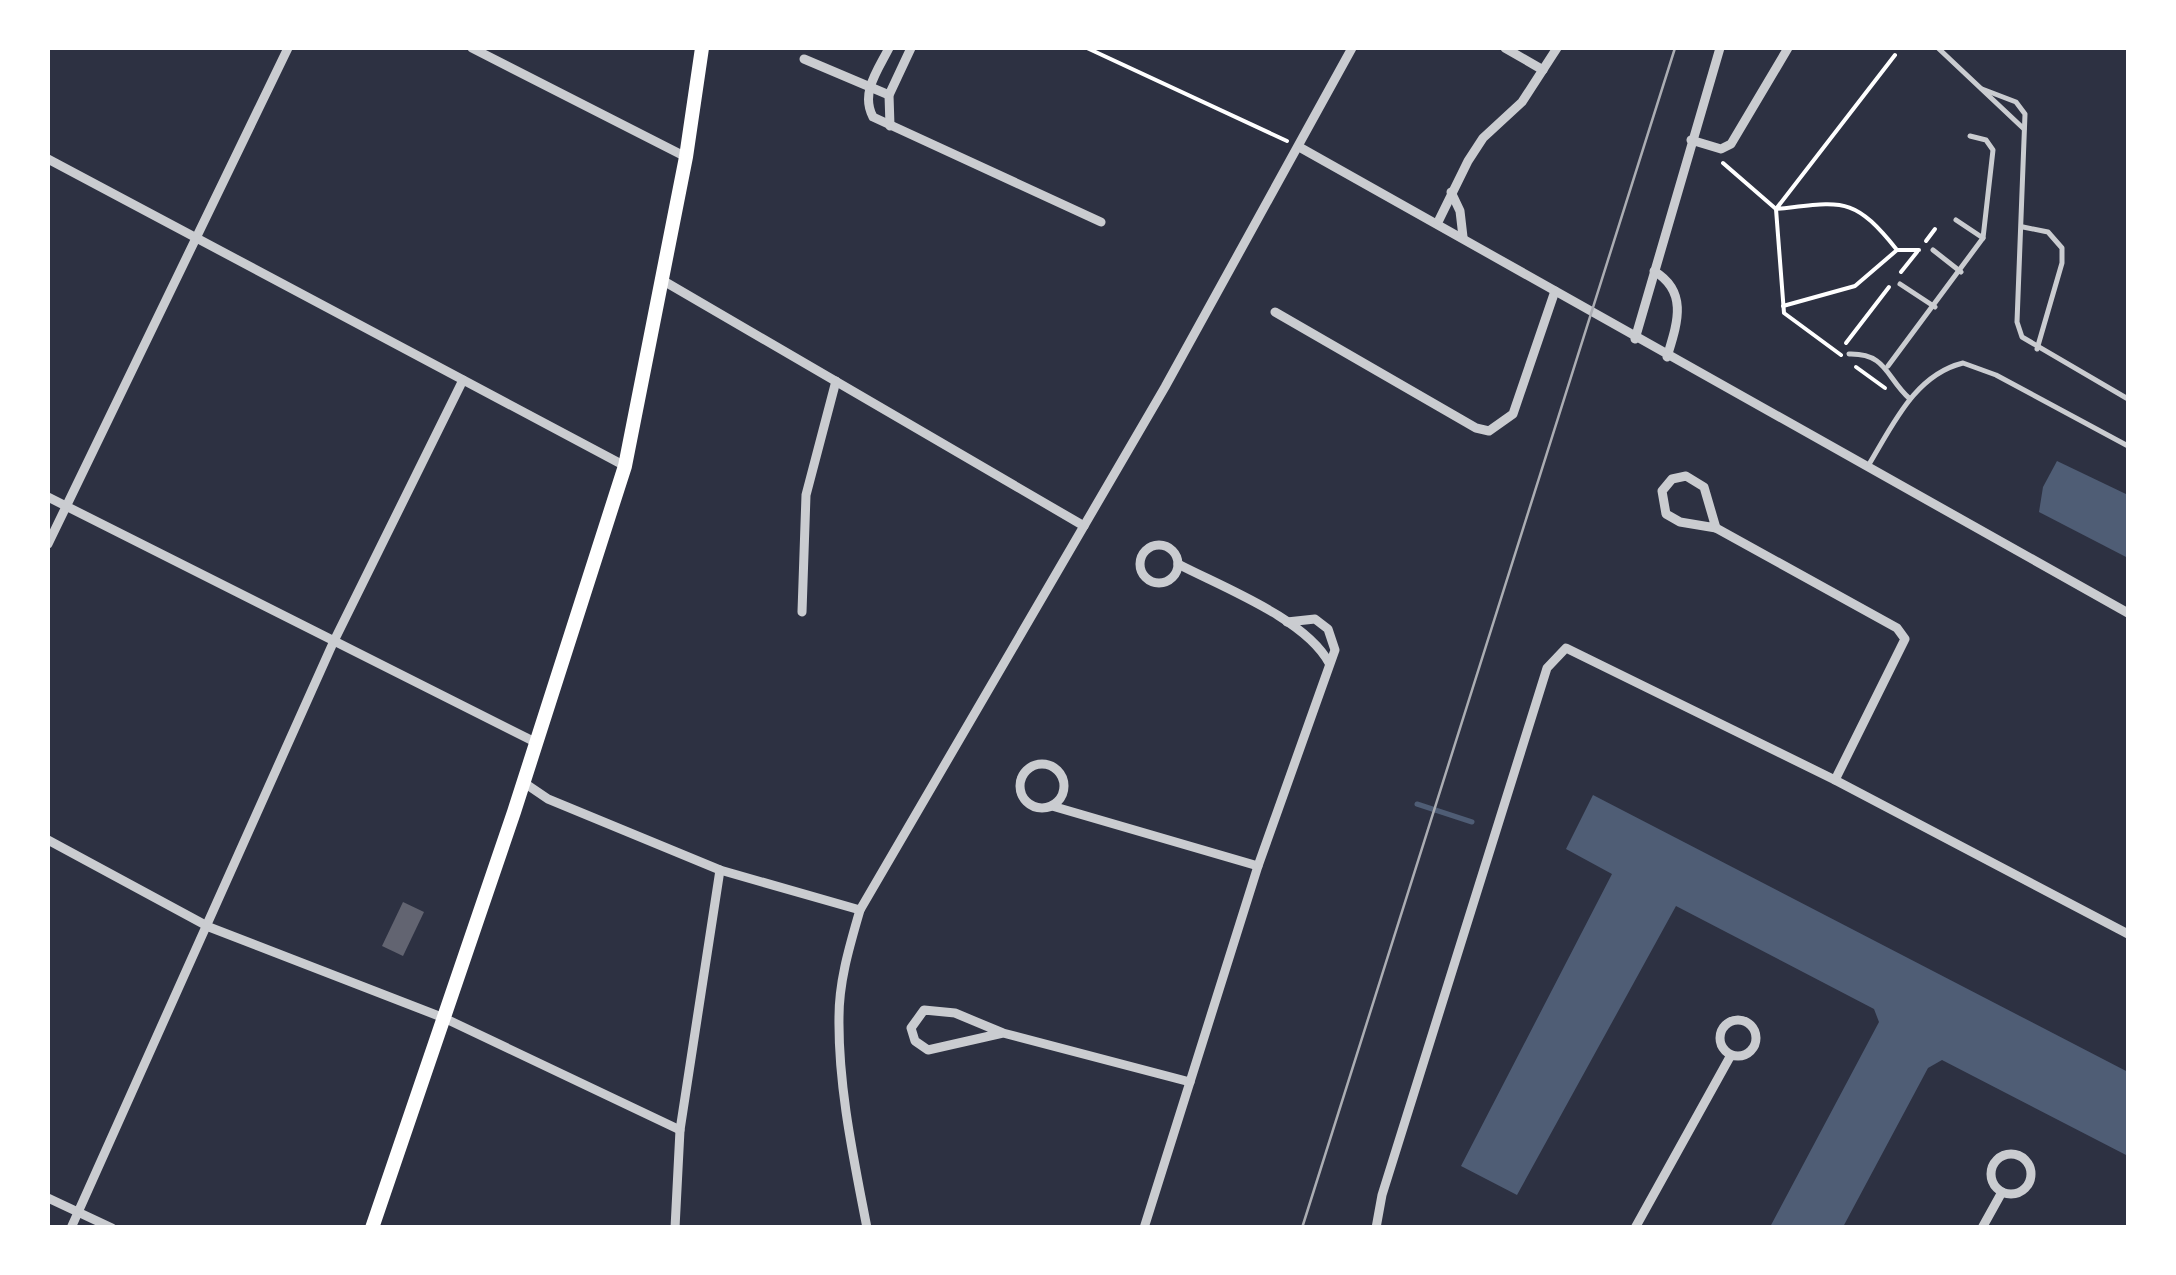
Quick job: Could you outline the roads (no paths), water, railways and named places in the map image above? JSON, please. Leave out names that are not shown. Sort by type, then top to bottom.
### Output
[{"type":"main road","points":[[372,1228],[523,782],[624,466],[686,157],[702,48]]},
{"type":"street","points":[[48,544],[193,236],[288,48]]},
{"type":"street","points":[[472,48],[686,157]]},
{"type":"street","points":[[889,48],[869,88],[866,104],[872,117],[1101,222]]},
{"type":"street","points":[[890,126],[889,95],[910,50],[898,48]]},
{"type":"street","points":[[867,1228],[854,1157],[839,1018],[844,967],[860,910],[1300,148],[1352,48]]},
{"type":"street","points":[[1505,48],[1542,70]]},
{"type":"street","points":[[1438,222],[1483,138],[1522,102],[1557,48]]},
{"type":"street","points":[[1635,339],[1720,48]]},
{"type":"street","points":[[1691,140],[1722,148],[1740,134],[1788,48]]},
{"type":"street","points":[[804,58],[889,95]]},
{"type":"street","points":[[1300,148],[1463,236],[1668,358],[2128,613]]},
{"type":"street","points":[[48,159],[624,466]]},
{"type":"street","points":[[1451,192],[1460,210],[1463,236]]},
{"type":"street","points":[[1654,271],[1670,280],[1678,296],[1678,321],[1668,358]]},
{"type":"street","points":[[662,280],[1084,526]]},
{"type":"street","points":[[1275,312],[1476,428],[1489,430],[1513,414],[1555,291]]},
{"type":"street","points":[[70,1228],[333,644],[463,380]]},
{"type":"street","points":[[802,612],[806,495],[836,381]]},
{"type":"street","points":[[1716,528],[1699,482],[1678,476],[1666,484],[1661,498],[1666,514],[1680,522],[1716,528],[1896,628],[1905,640],[1835,780]]},
{"type":"street","points":[[48,497],[333,644],[535,742]]},
{"type":"street","points":[[1178,564],[1174,576],[1162,584],[1144,578],[1140,565],[1146,549],[1158,545],[1174,553],[1178,564],[1286,622],[1314,642],[1329,663]]},
{"type":"street","points":[[1144,1228],[1258,866],[1335,640],[1315,619],[1286,622]]},
{"type":"street","points":[[1376,1228],[1547,668],[1566,648],[1835,780],[2128,934]]},
{"type":"street","points":[[1052,806],[1062,796],[1061,775],[1044,764],[1030,768],[1021,779],[1021,794],[1037,808],[1052,806],[1258,866]]},
{"type":"street","points":[[523,782],[548,799],[720,870],[860,910]]},
{"type":"street","points":[[48,840],[209,926],[444,1018],[680,1130]]},
{"type":"street","points":[[675,1228],[680,1130],[720,870]]},
{"type":"street","points":[[1003,1033],[928,1050],[915,1040],[911,1028],[924,1010],[937,1008],[1003,1033],[1190,1082]]},
{"type":"street","points":[[1733,1020],[1746,1022],[1754,1029],[1755,1046],[1742,1056],[1730,1054],[1722,1046],[1723,1028],[1733,1020]]},
{"type":"street","points":[[1635,1228],[1730,1054]]},
{"type":"street","points":[[2006,1154],[2019,1156],[2030,1170],[2028,1182],[2020,1192],[2002,1192],[1992,1182],[1992,1168],[2006,1154]]},
{"type":"street","points":[[1982,1228],[2002,1192]]},
{"type":"street","points":[[48,1198],[112,1228]]},
{"type":"lane","points":[[1938,48],[2026,131]]},
{"type":"lane","points":[[1982,89],[2016,102],[2025,114],[2017,322],[2022,338],[2128,400]]},
{"type":"lane","points":[[1888,366],[1983,238],[1993,150],[1986,140],[1970,136]]},
{"type":"lane","points":[[1956,220],[1983,238]]},
{"type":"lane","points":[[2022,227],[2048,232],[2062,248],[2062,263],[2037,350]]},
{"type":"lane","points":[[1933,250],[1961,272]]},
{"type":"lane","points":[[1900,284],[1934,307]]},
{"type":"lane","points":[[1850,354],[1872,356],[1888,366],[1897,388],[1910,399]]},
{"type":"lane","points":[[1866,469],[1910,399],[1929,379],[1963,363],[1996,375],[2128,446]]},
{"type":"water","points":[[2057,461],[2128,495],[2128,558],[2039,512],[2043,487]]},
{"type":"water","points":[[1593,795],[2128,1072],[2128,1156],[1942,1060],[1928,1068],[1843,1227],[1770,1227],[1879,1022],[1874,1009],[1676,906],[1517,1195],[1461,1166],[1612,874],[1566,849]]},
{"type":"waterway","points":[[1417,804],[1472,822]]},
{"type":"tram line","points":[[1302,1228],[1675,48]]}]
